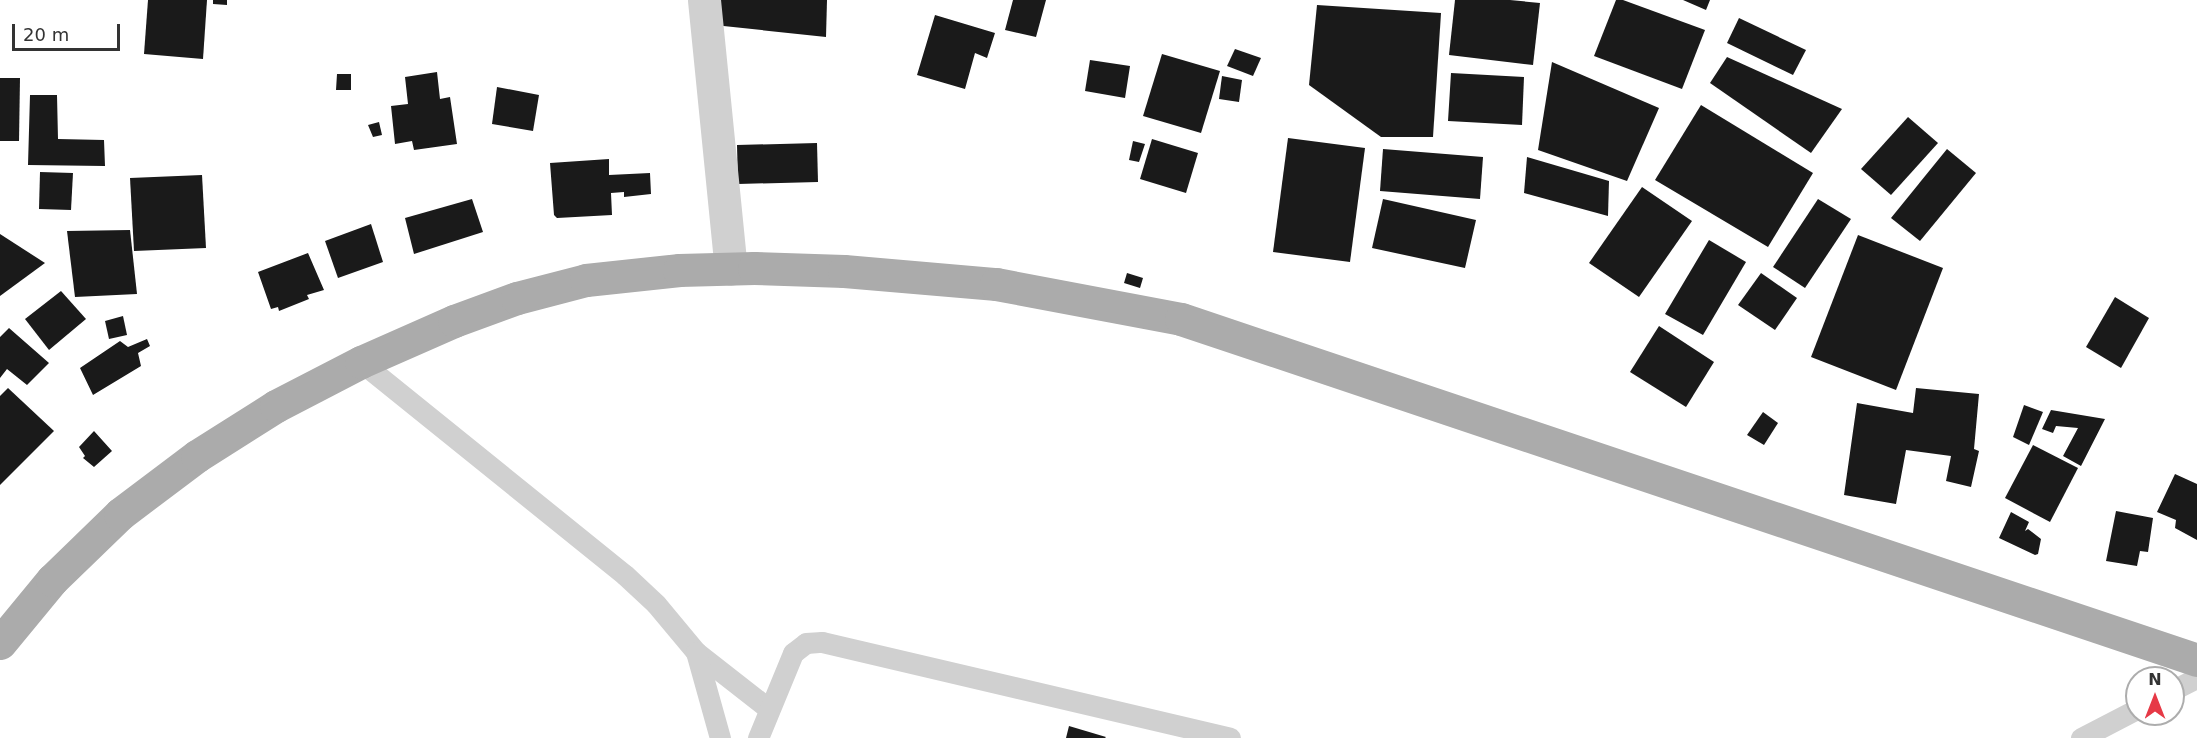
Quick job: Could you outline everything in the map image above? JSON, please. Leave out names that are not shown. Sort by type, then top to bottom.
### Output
[{"type":"main road","points":[[0,643],[52,580],[120,514],[197,456],[276,406],[361,362],[454,321],[517,298],[586,280],[678,270],[731,269],[844,271],[996,284],[1181,319],[2197,660]]},
{"type":"street","points":[[704,0],[731,269]]},
{"type":"lane","points":[[361,362],[625,575],[656,604],[696,652],[769,709]]},
{"type":"lane","points":[[758,738],[793,652],[806,643],[822,642],[1230,738]]},
{"type":"lane","points":[[696,652],[720,738]]},
{"type":"lane","points":[[2081,738],[2125,715]]},
{"type":"building","points":[[148,0],[207,0],[203,59],[144,54]]},
{"type":"building","points":[[213,0],[227,0],[227,5],[213,4]]},
{"type":"building","points":[[711,0],[827,0],[826,37],[714,25]]},
{"type":"building","points":[[1013,0],[1046,0],[1036,37],[1005,30]]},
{"type":"building","points":[[1455,0],[1510,0],[1540,3],[1533,65],[1449,55]]},
{"type":"building","points":[[1616,0],[1623,0],[1705,30],[1682,89],[1594,56]]},
{"type":"building","points":[[1683,0],[1710,0],[1706,10]]},
{"type":"building","points":[[1317,5],[1441,13],[1433,137],[1381,137],[1309,85]]},
{"type":"building","points":[[935,15],[995,33],[987,58],[975,53],[965,89],[917,75]]},
{"type":"building","points":[[1739,18],[1806,50],[1793,75],[1727,43]]},
{"type":"building","points":[[1235,49],[1261,58],[1253,76],[1227,66]]},
{"type":"building","points":[[1162,54],[1220,71],[1201,133],[1143,116]]},
{"type":"building","points":[[1727,57],[1842,109],[1811,153],[1710,83]]},
{"type":"building","points":[[1090,60],[1130,66],[1125,98],[1085,91]]},
{"type":"building","points":[[1552,62],[1659,108],[1627,181],[1538,150]]},
{"type":"building","points":[[437,72],[440,99],[450,97],[457,144],[414,150],[412,141],[395,144],[391,106],[408,104],[405,77]]},
{"type":"building","points":[[1451,73],[1524,77],[1522,125],[1448,121]]},
{"type":"building","points":[[337,74],[351,74],[351,90],[336,90]]},
{"type":"building","points":[[1222,76],[1242,80],[1239,102],[1219,99]]},
{"type":"building","points":[[0,78],[20,78],[19,141],[0,141]]},
{"type":"building","points":[[497,87],[539,95],[533,131],[492,124]]},
{"type":"building","points":[[30,95],[57,95],[58,139],[104,140],[105,166],[28,165]]},
{"type":"building","points":[[1701,105],[1813,173],[1768,247],[1655,180]]},
{"type":"building","points":[[1908,117],[1938,143],[1891,195],[1861,169]]},
{"type":"building","points":[[379,122],[382,135],[373,137],[368,125]]},
{"type":"building","points":[[1288,138],[1365,148],[1350,262],[1273,252]]},
{"type":"building","points":[[1152,139],[1198,153],[1186,193],[1140,179]]},
{"type":"building","points":[[1133,141],[1145,144],[1139,162],[1129,160]]},
{"type":"building","points":[[817,143],[818,182],[738,184],[737,145]]},
{"type":"building","points":[[1383,149],[1483,157],[1480,199],[1380,191]]},
{"type":"building","points":[[1947,149],[1976,173],[1920,241],[1891,218]]},
{"type":"building","points":[[1527,157],[1609,181],[1608,216],[1524,193]]},
{"type":"building","points":[[609,159],[609,175],[650,173],[651,194],[624,197],[624,192],[611,193],[612,215],[557,218],[554,215],[550,163]]},
{"type":"building","points":[[40,172],[73,173],[71,210],[39,209]]},
{"type":"building","points":[[202,175],[206,248],[134,251],[130,178]]},
{"type":"building","points":[[1642,187],[1692,221],[1639,297],[1589,263]]},
{"type":"building","points":[[472,199],[483,232],[414,254],[405,218]]},
{"type":"building","points":[[1383,199],[1476,220],[1465,268],[1372,248]]},
{"type":"building","points":[[1818,199],[1851,219],[1805,288],[1773,267]]},
{"type":"building","points":[[371,224],[383,262],[338,278],[325,241]]},
{"type":"building","points":[[130,230],[137,294],[75,297],[67,231]]},
{"type":"building","points":[[0,234],[45,263],[0,296]]},
{"type":"building","points":[[1858,235],[1943,268],[1896,390],[1811,357]]},
{"type":"building","points":[[1709,240],[1746,262],[1703,335],[1665,314]]},
{"type":"building","points":[[308,253],[324,290],[307,295],[309,299],[279,311],[278,307],[271,309],[258,272]]},
{"type":"building","points":[[1127,273],[1143,278],[1140,288],[1124,283]]},
{"type":"building","points":[[1761,273],[1797,298],[1775,330],[1738,305]]},
{"type":"building","points":[[61,291],[86,319],[49,350],[25,319]]},
{"type":"building","points":[[2115,297],[2149,318],[2121,368],[2086,347]]},
{"type":"building","points":[[123,316],[127,335],[109,339],[105,321]]},
{"type":"building","points":[[1659,326],[1714,362],[1686,407],[1630,372]]},
{"type":"building","points":[[9,328],[49,363],[27,385],[7,369],[0,378],[0,337]]},
{"type":"building","points":[[147,339],[150,346],[138,353],[141,366],[93,395],[80,368],[120,341],[128,347]]},
{"type":"building","points":[[8,388],[54,431],[0,485],[0,396]]},
{"type":"building","points":[[1916,388],[1979,394],[1974,449],[1979,451],[1971,487],[1946,481],[1951,456],[1906,450],[1896,504],[1844,495],[1857,403],[1913,413]]},
{"type":"building","points":[[2024,405],[2043,412],[2029,445],[2013,437]]},
{"type":"building","points":[[2051,410],[2105,419],[2081,466],[2063,456],[2078,428],[2056,426],[2053,433],[2042,429]]},
{"type":"building","points":[[1763,412],[1778,423],[1764,445],[1747,435]]},
{"type":"building","points":[[94,431],[112,451],[94,467],[83,458],[85,456],[79,447]]},
{"type":"building","points":[[2033,445],[2078,468],[2050,522],[2005,498]]},
{"type":"building","points":[[2175,474],[2197,484],[2197,540],[2175,528],[2176,520],[2157,512]]},
{"type":"building","points":[[2116,511],[2153,518],[2148,552],[2140,551],[2137,566],[2106,561]]},
{"type":"building","points":[[2011,512],[2029,522],[2025,531],[2028,529],[2041,539],[2038,554],[2035,555],[1999,538]]},
{"type":"building","points":[[1069,726],[1106,737],[1066,738]]}]
